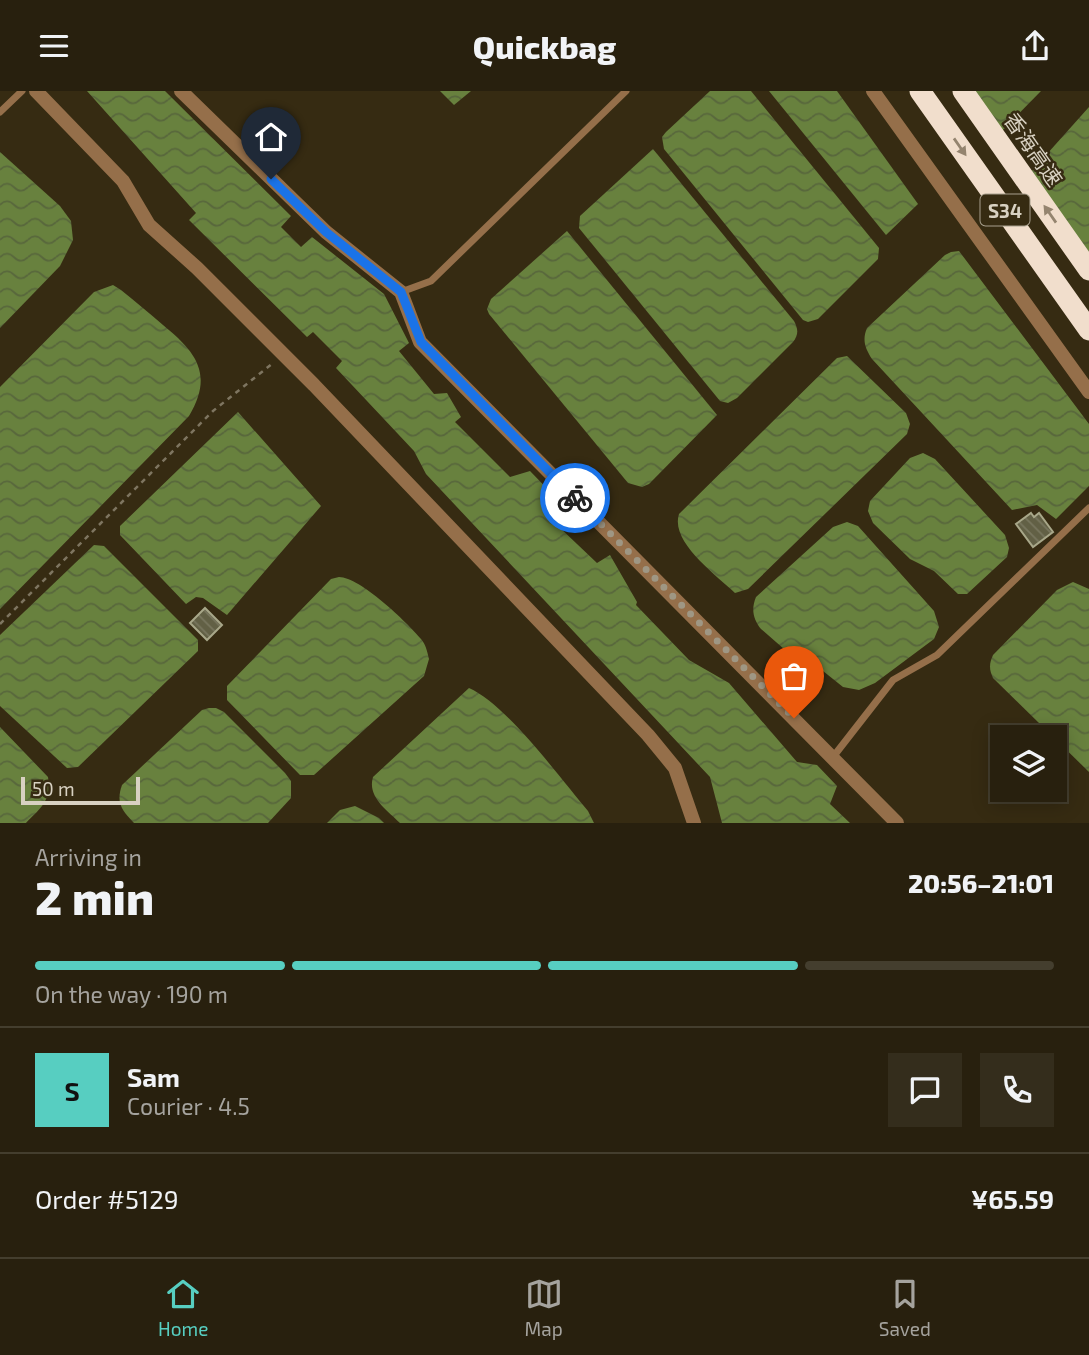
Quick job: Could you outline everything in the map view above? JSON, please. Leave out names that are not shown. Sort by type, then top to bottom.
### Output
[{"type":"highway","name":"S34","points":[[920,91],[1089,330]]},
{"type":"highway","name":"香海高速","points":[[963,91],[1089,269]]},
{"type":"street","points":[[36,91],[123,181],[149,225],[197,268],[283,354],[648,735],[675,768],[694,823]]},
{"type":"street","points":[[181,91],[326,232],[401,292],[421,342],[897,823]]},
{"type":"street","points":[[873,91],[1089,392]]},
{"type":"lane","points":[[0,112],[22,91]]},
{"type":"lane","points":[[401,292],[431,281],[626,91]]},
{"type":"lane","points":[[833,757],[893,680],[937,655],[1089,508]]},
{"type":"path","points":[[0,624],[213,411],[283,354]]},
{"type":"water","points":[[87,91],[165,91],[291,216],[281,227],[301,247],[312,237],[384,294],[409,343],[399,351],[434,394],[447,393],[461,417],[455,422],[510,477],[530,471],[565,507],[557,525],[597,563],[610,555],[637,602],[636,605],[689,660],[729,683],[797,762],[817,765],[837,786],[830,804],[850,823],[722,823],[710,777],[426,474],[414,451],[336,368],[342,361],[313,332],[307,337],[189,220],[196,213]]},
{"type":"water","points":[[440,91],[471,91],[454,105]]},
{"type":"water","points":[[710,91],[751,91],[879,248],[878,259],[818,319],[808,322],[803,320],[664,149],[662,137]]},
{"type":"water","points":[[769,91],[837,91],[918,204],[886,235]]},
{"type":"water","points":[[970,91],[1041,91],[999,134]]},
{"type":"water","points":[[1089,107],[1089,254],[1030,173]]},
{"type":"water","points":[[653,149],[794,321],[796,327],[797,334],[793,342],[737,398],[728,403],[720,401],[579,228],[580,216]]},
{"type":"water","points":[[0,152],[60,206],[71,221],[73,240],[60,266],[0,328]]},
{"type":"water","points":[[567,231],[717,415],[649,484],[642,487],[628,483],[487,309],[491,299]]},
{"type":"water","points":[[959,251],[1089,424],[1089,486],[1056,519],[1037,505],[1012,510],[872,359],[866,348],[867,328],[945,255]]},
{"type":"water","points":[[113,285],[175,335],[192,355],[200,376],[196,401],[189,416],[0,609],[0,387],[94,292]]},
{"type":"water","points":[[847,356],[906,413],[910,424],[907,434],[748,589],[735,593],[687,546],[678,525],[679,514],[837,358]]},
{"type":"water","points":[[238,412],[321,506],[227,615],[203,598],[196,597],[186,604],[120,535],[120,526]]},
{"type":"water","points":[[923,453],[935,459],[1005,535],[1009,548],[1007,557],[967,594],[958,594],[934,571],[910,559],[873,523],[868,511],[870,501],[910,458]]},
{"type":"water","points":[[847,522],[858,526],[934,611],[939,627],[934,639],[875,683],[859,690],[843,687],[818,667],[800,663],[761,629],[753,610],[756,597],[833,527]]},
{"type":"water","points":[[94,545],[104,546],[198,640],[198,651],[78,767],[67,768],[0,706],[0,635]]},
{"type":"water","points":[[339,577],[359,584],[394,612],[423,641],[429,659],[424,676],[314,775],[300,775],[227,700],[227,686],[331,579]]},
{"type":"water","points":[[1073,582],[1089,589],[1089,772],[1067,750],[1067,725],[1041,725],[993,678],[990,669],[993,655],[1057,590]]},
{"type":"water","points":[[469,688],[484,697],[516,725],[588,811],[594,823],[400,823],[384,808],[375,797],[373,777]]},
{"type":"water","points":[[209,708],[224,712],[285,773],[291,781],[291,798],[268,823],[134,823],[121,805],[122,785],[202,710]]},
{"type":"water","points":[[0,727],[48,777],[47,798],[26,823],[0,823]]},
{"type":"water","points":[[355,806],[384,823],[327,823],[340,810]]},
{"type":"building","points":[[1031,513],[1034,517],[1039,513],[1053,532],[1033,547],[1016,524]]},
{"type":"building","points":[[205,608],[222,625],[207,640],[190,623]]},
{"type":"way so far","points":[[575,498],[794,718]]},
{"type":"route","points":[[271,179],[326,232],[401,292],[421,342],[575,498]]}]
